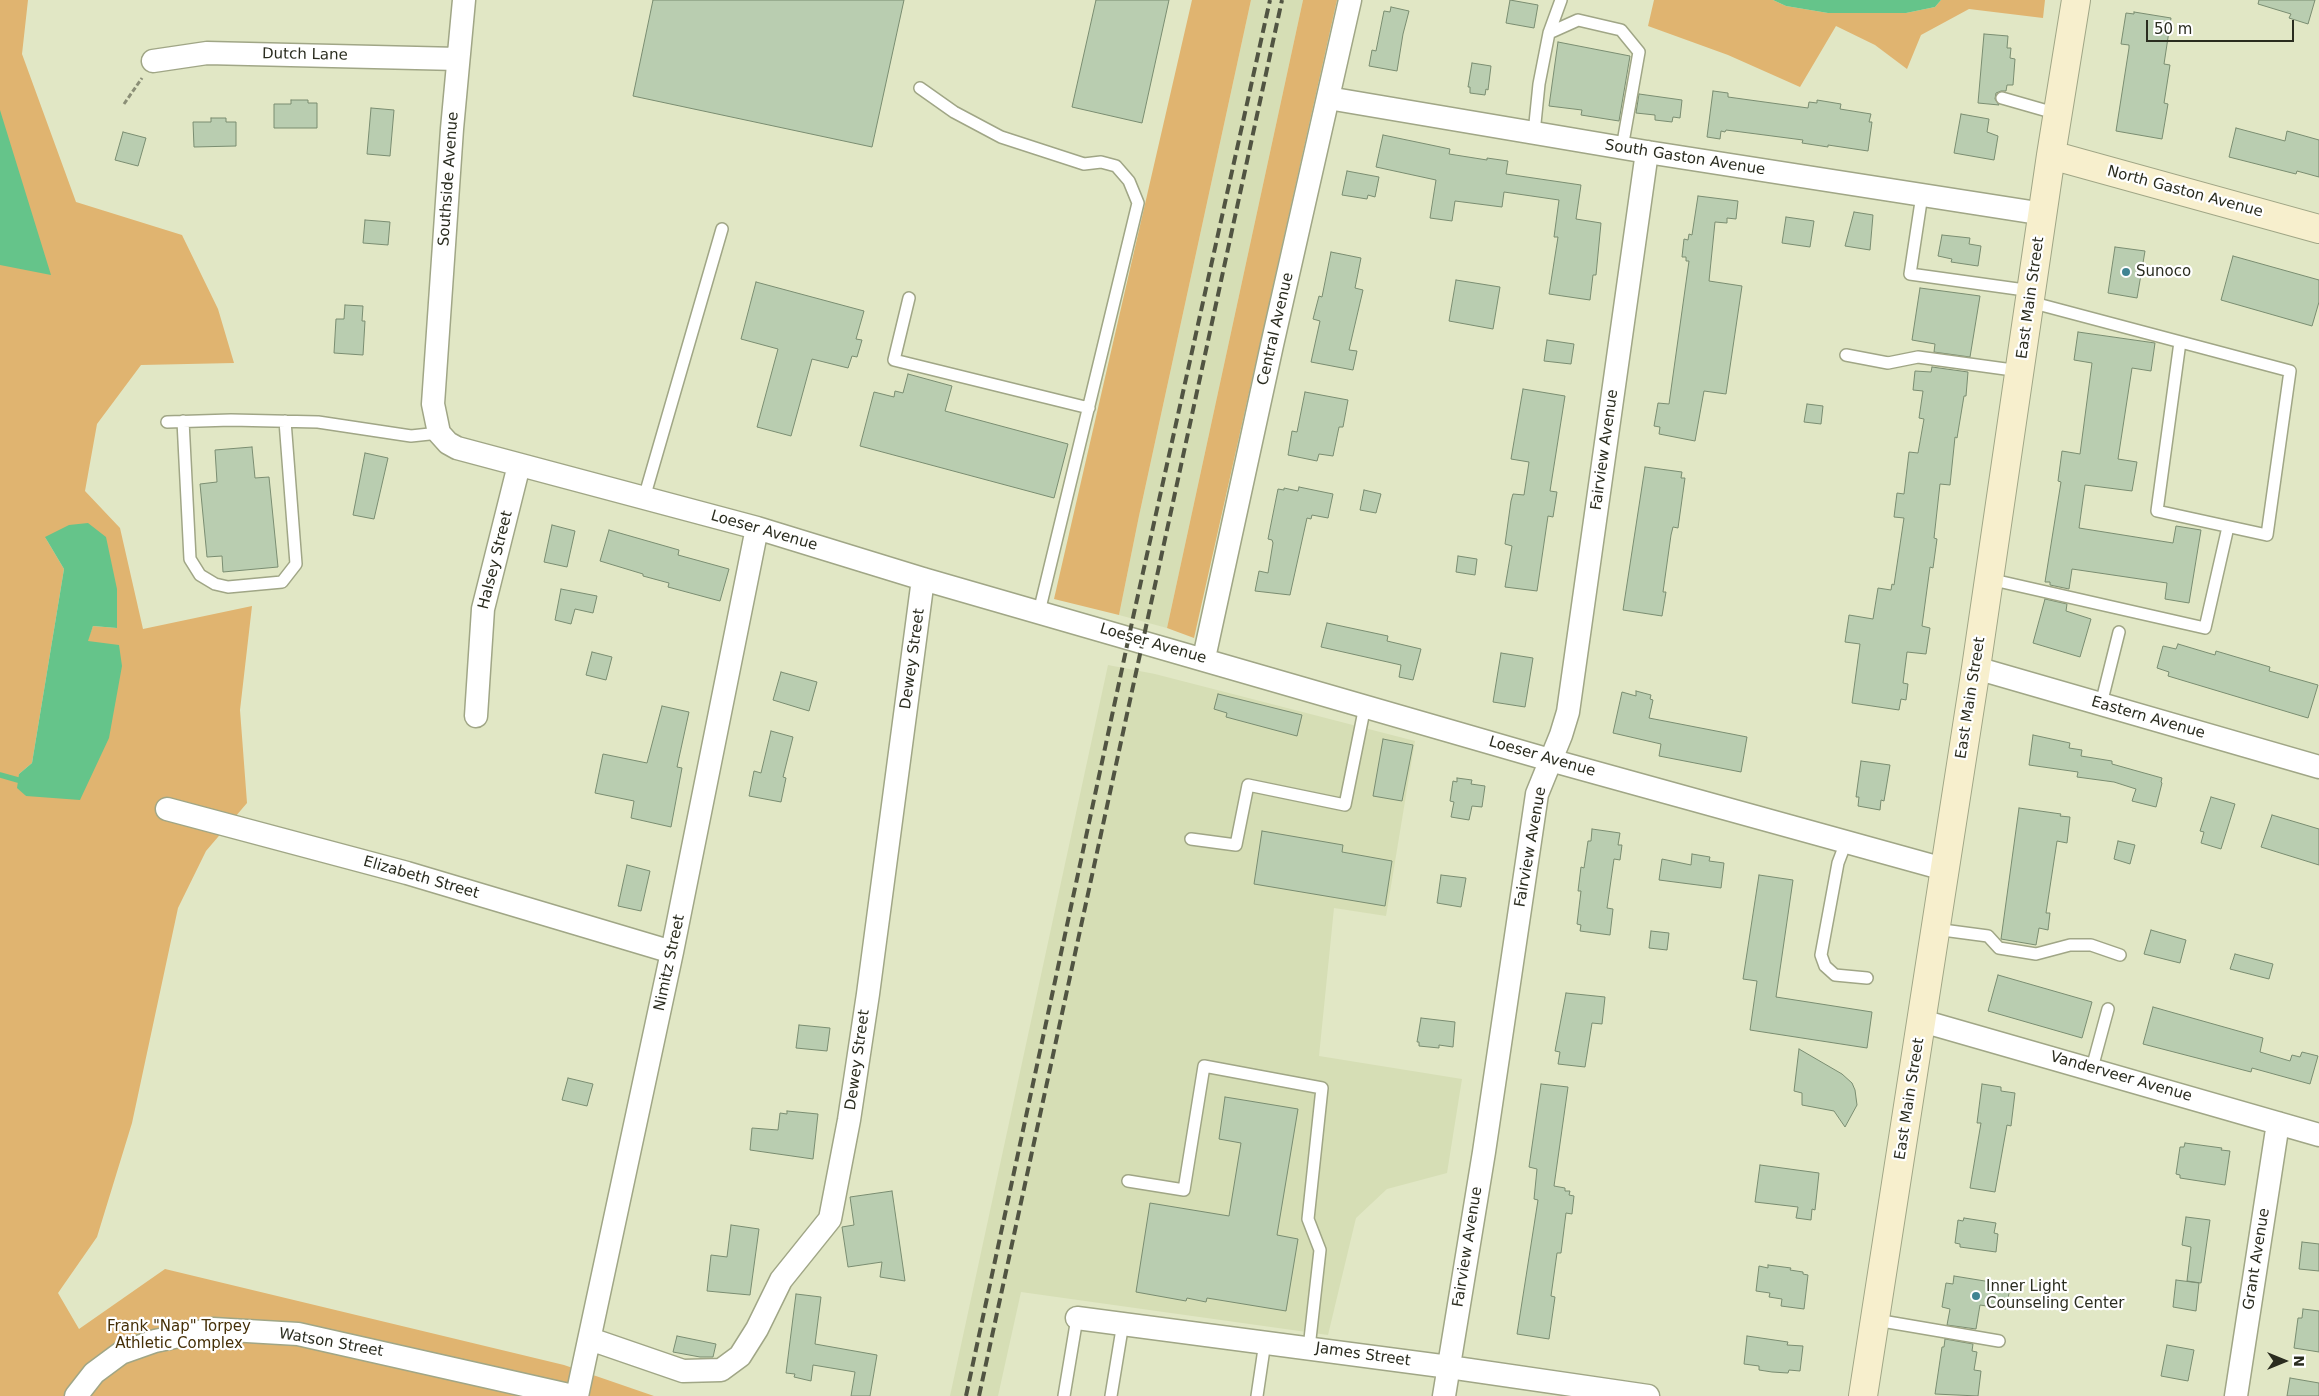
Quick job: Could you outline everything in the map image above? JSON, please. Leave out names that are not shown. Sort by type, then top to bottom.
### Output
[{"type":"street","name":"Southside Avenue","points":[[439,433],[433,404],[464,0]]},
{"type":"street","name":"Central Avenue","points":[[1204,658],[1350,0]]},
{"type":"street","name":"East Main Street","points":[[1867,1395],[1876,1320],[2076,0]]},
{"type":"street","name":"Dutch Lane","points":[[153,61],[207,53],[458,59]]},
{"type":"street","name":"South Gaston Avenue","points":[[1328,98],[1622,148],[2044,214]]},
{"type":"street","name":"Fairview Avenue","points":[[1444,1396],[1484,1152],[1537,794],[1561,735],[1568,712],[1647,152]]},
{"type":"street","name":"North Gaston Avenue","points":[[2051,155],[2319,229]]},
{"type":"street","name":"Loeser Avenue","points":[[439,433],[457,448],[757,528],[924,579],[1204,658],[1550,760],[1944,869]]},
{"type":"street","name":"Halsey Street","points":[[476,716],[482,609],[520,465]]},
{"type":"street","name":"Nimitz Street","points":[[575,1396],[590,1339],[672,952],[757,528]]},
{"type":"street","name":"Dewey Street","points":[[590,1339],[683,1371],[722,1370],[740,1356],[757,1329],[781,1280],[830,1220],[849,1120],[868,994],[924,579]]},
{"type":"street","name":"Eastern Avenue","points":[[1976,668],[2319,767]]},
{"type":"street","name":"Elizabeth Street","points":[[168,809],[407,873],[672,952]]},
{"type":"street","name":"Vanderveer Avenue","points":[[1922,1021],[2319,1134]]},
{"type":"street","name":"Grant Avenue","points":[[2236,1396],[2278,1122]]},
{"type":"street","name":"James Street","points":[[1077,1318],[1449,1366],[1648,1396]]},
{"type":"street","name":"Watson Street","points":[[76,1396],[94,1373],[121,1353],[155,1341],[213,1329],[298,1334],[575,1396]]},
{"type":"lane","points":[[1534,133],[1539,84],[1549,33],[1561,0]]},
{"type":"lane","points":[[1549,33],[1578,20],[1621,30],[1639,52],[1622,148]]},
{"type":"lane","points":[[920,88],[954,112],[1001,137],[1084,164],[1101,162],[1116,166],[1129,181],[1138,202],[1040,612]]},
{"type":"lane","points":[[2002,98],[2058,114]]},
{"type":"lane","points":[[1922,195],[1910,274],[2031,296],[2180,342],[2290,371],[2267,535],[2157,511],[2180,342]]},
{"type":"lane","points":[[644,498],[722,229]]},
{"type":"lane","points":[[909,298],[894,360],[1088,408]]},
{"type":"lane","points":[[1846,355],[1888,363],[1918,357],[2020,371]]},
{"type":"lane","points":[[184,421],[190,560],[200,575],[215,584],[228,587],[282,582],[296,564],[285,421]]},
{"type":"lane","points":[[168,422],[285,421],[335,424],[411,436],[439,433]]},
{"type":"lane","points":[[1989,579],[2205,628],[2228,526]]},
{"type":"lane","points":[[2101,704],[2119,632]]},
{"type":"lane","points":[[1191,839],[1236,845],[1248,785],[1345,805],[1365,706]]},
{"type":"lane","points":[[1846,842],[1838,863],[1821,955],[1824,966],[1835,975],[1867,978]]},
{"type":"lane","points":[[1935,929],[1988,936],[1999,948],[2036,954],[2070,944],[2091,945],[2120,954]]},
{"type":"lane","points":[[2092,1068],[2108,1009]]},
{"type":"lane","points":[[1128,1181],[1184,1190],[1204,1066],[1322,1088],[1308,1219],[1320,1250],[1309,1348]]},
{"type":"lane","points":[[1064,1396],[1077,1318]]},
{"type":"lane","points":[[1876,1320],[1999,1341]]},
{"type":"lane","points":[[1110,1396],[1123,1323]]},
{"type":"lane","points":[[1257,1396],[1265,1342]]},
{"type":"path","points":[[124,104],[153,61]]},
{"type":"shaded area","points":[[1251,0],[1303,0],[1167,628],[1119,615]]},
{"type":"shaded area","points":[[1773,0],[1941,0],[1935,7],[1906,13],[1828,13],[1786,6]]},
{"type":"shaded area","points":[[0,110],[51,275],[0,265]]},
{"type":"shaded area","points":[[88,523],[106,537],[117,589],[117,628],[93,626],[88,641],[119,645],[122,666],[109,738],[80,800],[26,796],[17,788],[19,774],[32,763],[64,569],[45,537],[69,525]]},
{"type":"shaded area","points":[[1108,665],[1155,674],[1415,741],[1386,916],[1334,908],[1319,1056],[1462,1079],[1447,1173],[1387,1189],[1356,1218],[1328,1335],[1021,1292],[998,1396],[950,1396]]},
{"type":"green space","name":"Frank \"Nap\" Torpey Athletic Complex","points":[[0,0],[28,0],[22,54],[76,202],[182,235],[218,309],[234,363],[141,365],[97,424],[85,491],[120,528],[143,629],[252,606],[240,710],[247,803],[206,851],[178,908],[132,1123],[97,1237],[58,1293],[79,1329],[165,1269],[564,1365],[654,1396],[0,1396]],"holes":[[[45,537],[117,628],[93,626],[26,796],[19,774],[32,763],[64,569]]]},
{"type":"green space","points":[[1192,0],[1251,0],[1119,615],[1054,599]]},
{"type":"green space","points":[[1303,0],[1337,0],[1194,638],[1167,628]]},
{"type":"green space","points":[[1654,0],[1773,0],[1786,6],[1828,13],[1906,13],[1935,7],[1941,0],[2045,0],[2043,18],[1969,9],[1921,35],[1907,69],[1875,45],[1836,26],[1800,87],[1728,55],[1648,26]]},
{"type":"building","points":[[653,0],[904,0],[872,147],[633,96]]},
{"type":"building","points":[[1096,0],[1169,0],[1142,123],[1072,107]]},
{"type":"building","points":[[1510,0],[1538,5],[1534,28],[1506,23]]},
{"type":"building","points":[[2259,0],[2315,0],[2308,24],[2289,18],[2291,14],[2258,4]]},
{"type":"building","points":[[1391,7],[1409,11],[1397,71],[1369,66],[1372,50],[1376,51],[1384,11],[1390,12]]},
{"type":"building","points":[[2134,12],[2171,18],[2164,64],[2170,65],[2164,103],[2168,104],[2162,139],[2116,131],[2129,48],[2129,45],[2121,44],[2126,13],[2134,14]]},
{"type":"building","points":[[1984,34],[2008,36],[2007,48],[2011,48],[2010,58],[2015,59],[2013,85],[2007,85],[2006,91],[1996,93],[1995,99],[1999,105],[1978,103]]},
{"type":"building","points":[[1558,42],[1630,56],[1619,121],[1581,115],[1582,110],[1549,106]]},
{"type":"building","points":[[1472,63],[1491,66],[1488,90],[1486,89],[1485,95],[1470,93],[1470,87],[1468,87]]},
{"type":"building","points":[[1713,91],[1728,93],[1728,97],[1808,108],[1809,102],[1817,103],[1817,100],[1841,104],[1840,109],[1871,114],[1869,122],[1872,122],[1868,151],[1828,145],[1828,147],[1802,143],[1803,140],[1726,130],[1725,132],[1721,131],[1720,139],[1707,137]]},
{"type":"building","points":[[1639,94],[1682,100],[1680,118],[1673,117],[1672,122],[1655,120],[1655,115],[1636,113]]},
{"type":"building","points":[[291,100],[308,100],[308,103],[317,103],[317,128],[274,128],[274,104],[291,104]]},
{"type":"building","points":[[371,108],[394,110],[390,156],[367,154]]},
{"type":"building","points":[[1961,114],[1989,119],[1987,132],[1998,136],[1994,160],[1954,153]]},
{"type":"building","points":[[211,118],[226,118],[226,122],[236,122],[236,146],[194,147],[193,122],[211,122]]},
{"type":"building","points":[[2236,128],[2285,141],[2287,131],[2319,140],[2319,177],[2297,171],[2296,174],[2229,157]]},
{"type":"building","points":[[123,132],[146,138],[138,166],[115,160]]},
{"type":"building","points":[[1383,135],[1450,149],[1449,154],[1508,161],[1506,174],[1581,185],[1576,219],[1601,223],[1596,275],[1593,275],[1590,300],[1549,294],[1558,237],[1554,237],[1559,200],[1504,192],[1502,207],[1455,201],[1452,221],[1430,218],[1436,180],[1376,167]]},
{"type":"building","points":[[1347,171],[1379,177],[1375,197],[1368,195],[1367,199],[1342,195]]},
{"type":"building","points":[[1698,196],[1738,201],[1736,219],[1727,218],[1727,223],[1715,222],[1709,281],[1742,286],[1726,394],[1704,391],[1695,441],[1659,434],[1660,427],[1654,426],[1658,403],[1669,404],[1689,261],[1686,261],[1686,257],[1682,257],[1684,239],[1688,240],[1689,234],[1692,235]]},
{"type":"building","points":[[1854,212],[1873,215],[1870,250],[1845,246]]},
{"type":"building","points":[[1786,217],[1814,221],[1810,247],[1782,243]]},
{"type":"building","points":[[365,220],[390,222],[388,245],[363,243]]},
{"type":"building","points":[[1942,235],[1970,238],[1969,244],[1981,246],[1978,266],[1951,262],[1952,259],[1938,256]]},
{"type":"building","name":"Sunoco","points":[[2115,247],[2145,251],[2137,298],[2108,293]]},
{"type":"building","points":[[1331,252],[1361,258],[1355,288],[1363,290],[1349,350],[1357,351],[1353,370],[1311,362],[1320,321],[1313,319],[1319,296],[1322,297]]},
{"type":"building","points":[[2233,256],[2319,280],[2319,302],[2312,326],[2221,300]]},
{"type":"building","points":[[1456,280],[1500,287],[1493,329],[1449,321]]},
{"type":"building","points":[[756,282],[864,311],[856,339],[862,340],[857,357],[852,356],[848,368],[812,359],[791,436],[757,427],[778,349],[741,339]]},
{"type":"building","points":[[1920,288],[1980,296],[1970,357],[1934,352],[1935,344],[1912,340]]},
{"type":"building","points":[[345,305],[363,306],[362,321],[365,321],[363,355],[334,353],[336,319],[344,319]]},
{"type":"building","points":[[2078,332],[2155,343],[2151,371],[2132,368],[2118,459],[2137,462],[2132,491],[2085,485],[2079,528],[2173,543],[2176,526],[2201,530],[2189,603],[2165,599],[2167,583],[2072,569],[2069,589],[2045,582],[2061,482],[2058,481],[2062,451],[2080,454],[2092,363],[2074,360]]},
{"type":"building","points":[[1547,340],[1574,344],[1571,364],[1544,361]]},
{"type":"building","points":[[1932,367],[1968,372],[1966,396],[1964,396],[1957,438],[1955,437],[1950,485],[1940,484],[1934,538],[1937,539],[1933,568],[1930,567],[1922,626],[1930,628],[1926,654],[1907,652],[1903,683],[1908,684],[1906,700],[1901,699],[1899,710],[1852,703],[1860,644],[1845,642],[1849,615],[1873,619],[1878,588],[1891,590],[1892,584],[1894,585],[1904,518],[1894,517],[1897,493],[1904,494],[1909,452],[1918,453],[1924,419],[1919,418],[1923,391],[1913,390],[1915,371],[1931,372]]},
{"type":"building","points":[[908,374],[952,386],[945,411],[1068,444],[1054,498],[860,446],[874,392],[894,397],[895,391],[903,393]]},
{"type":"building","points":[[1523,389],[1565,396],[1550,491],[1557,492],[1553,517],[1548,516],[1537,591],[1505,587],[1512,546],[1505,544],[1511,501],[1513,494],[1524,495],[1529,462],[1511,459]]},
{"type":"building","points":[[1305,392],[1348,400],[1343,427],[1339,427],[1333,456],[1319,454],[1317,461],[1288,455],[1292,431],[1297,432]]},
{"type":"building","points":[[1807,404],[1823,406],[1821,424],[1804,422]]},
{"type":"building","points":[[252,447],[255,478],[269,477],[278,567],[223,572],[222,556],[207,557],[200,484],[217,482],[215,450]]},
{"type":"building","points":[[365,453],[388,458],[374,519],[353,515]]},
{"type":"building","points":[[1645,467],[1682,472],[1681,478],[1685,478],[1678,528],[1673,527],[1671,535],[1663,592],[1666,592],[1662,616],[1623,610]]},
{"type":"building","points":[[1299,487],[1333,494],[1328,518],[1312,515],[1311,519],[1307,518],[1290,595],[1255,591],[1259,571],[1268,573],[1273,543],[1272,540],[1268,539],[1278,489],[1284,490],[1284,488],[1298,491]]},
{"type":"building","points":[[1364,490],[1381,494],[1376,513],[1360,510]]},
{"type":"building","points":[[552,525],[575,531],[567,567],[544,562]]},
{"type":"building","points":[[609,530],[679,550],[678,555],[729,569],[720,601],[668,587],[669,583],[600,561]]},
{"type":"building","points":[[1458,556],[1477,559],[1475,575],[1456,572]]},
{"type":"building","points":[[561,589],[597,596],[593,613],[575,609],[571,624],[555,620]]},
{"type":"building","points":[[2045,599],[2067,604],[2066,611],[2091,619],[2080,657],[2033,643]]},
{"type":"building","points":[[1327,623],[1388,636],[1387,641],[1421,649],[1413,680],[1399,677],[1401,665],[1321,647]]},
{"type":"building","points":[[2178,644],[2215,655],[2216,651],[2270,667],[2269,671],[2318,685],[2308,718],[2168,676],[2169,672],[2157,668],[2163,646],[2176,649]]},
{"type":"building","points":[[592,652],[612,657],[606,680],[586,675]]},
{"type":"building","points":[[1501,653],[1533,658],[1525,707],[1493,702]]},
{"type":"building","points":[[781,672],[817,682],[809,711],[773,700]]},
{"type":"building","points":[[1636,691],[1651,695],[1650,699],[1653,700],[1649,718],[1747,737],[1741,772],[1659,756],[1661,744],[1613,733],[1622,692],[1636,696]]},
{"type":"building","points":[[1218,694],[1302,715],[1297,736],[1226,717],[1227,713],[1214,709]]},
{"type":"building","points":[[662,706],[689,712],[677,767],[682,768],[671,827],[631,818],[634,801],[595,793],[603,754],[647,763]]},
{"type":"building","points":[[771,731],[793,737],[783,777],[786,778],[781,802],[749,796],[754,771],[761,773]]},
{"type":"building","points":[[2033,735],[2070,743],[2069,748],[2082,750],[2081,756],[2112,761],[2112,764],[2162,778],[2156,807],[2132,801],[2136,789],[2114,782],[2077,777],[2078,772],[2029,765]]},
{"type":"building","points":[[1383,739],[1413,745],[1402,801],[1373,796]]},
{"type":"building","points":[[1861,761],[1890,765],[1884,801],[1881,800],[1880,810],[1858,806],[1859,797],[1856,797]]},
{"type":"building","points":[[1457,778],[1472,780],[1471,784],[1485,786],[1482,807],[1472,806],[1469,820],[1451,817],[1454,802],[1450,801],[1453,781],[1457,782]]},
{"type":"building","points":[[2211,797],[2235,804],[2221,849],[2201,843],[2204,832],[2200,831]]},
{"type":"building","points":[[2019,808],[2070,817],[2067,843],[2057,841],[2046,913],[2050,913],[2048,930],[2039,928],[2036,945],[2001,939]]},
{"type":"building","points":[[2272,815],[2319,829],[2319,865],[2261,847]]},
{"type":"building","points":[[1592,829],[1620,833],[1618,845],[1622,845],[1620,860],[1614,859],[1607,908],[1613,909],[1610,935],[1580,931],[1581,925],[1577,924],[1581,891],[1578,891],[1581,867],[1584,868],[1588,841],[1591,841]]},
{"type":"building","points":[[1262,831],[1343,845],[1342,852],[1392,861],[1385,906],[1254,884]]},
{"type":"building","points":[[2118,841],[2135,845],[2130,864],[2114,859]]},
{"type":"building","points":[[1692,854],[1710,857],[1709,861],[1724,863],[1721,888],[1659,880],[1662,859],[1691,865]]},
{"type":"building","points":[[627,865],[650,871],[641,911],[618,906]]},
{"type":"building","points":[[1441,875],[1466,878],[1461,907],[1437,903]]},
{"type":"building","points":[[1759,875],[1793,880],[1776,997],[1872,1012],[1867,1048],[1750,1030],[1757,981],[1743,979]]},
{"type":"building","points":[[2151,930],[2186,940],[2180,963],[2144,954]]},
{"type":"building","points":[[1651,931],[1669,933],[1667,950],[1649,948]]},
{"type":"building","points":[[2235,954],[2273,964],[2269,979],[2230,969]]},
{"type":"building","points":[[1998,975],[2092,1002],[2082,1038],[1988,1011]]},
{"type":"building","points":[[1566,993],[1605,997],[1602,1024],[1592,1023],[1585,1067],[1558,1064],[1560,1052],[1555,1051]]},
{"type":"building","points":[[2153,1007],[2263,1038],[2260,1052],[2290,1061],[2292,1055],[2300,1057],[2302,1052],[2318,1056],[2310,1084],[2252,1068],[2251,1072],[2143,1044]]},
{"type":"building","points":[[1421,1018],[1455,1022],[1453,1047],[1439,1045],[1439,1048],[1419,1046],[1419,1042],[1417,1042]]},
{"type":"building","points":[[799,1025],[830,1028],[827,1051],[796,1048]]},
{"type":"building","points":[[1799,1049],[1842,1074],[1852,1083],[1857,1105],[1845,1127],[1834,1111],[1802,1105],[1802,1093],[1794,1091]]},
{"type":"building","points":[[568,1078],[593,1084],[587,1106],[562,1100]]},
{"type":"building","points":[[1541,1084],[1568,1087],[1554,1186],[1565,1188],[1565,1191],[1570,1191],[1569,1195],[1574,1196],[1572,1214],[1566,1213],[1561,1253],[1557,1253],[1551,1296],[1555,1297],[1549,1339],[1517,1334],[1538,1200],[1534,1199],[1537,1169],[1529,1167]]},
{"type":"building","points":[[1982,1084],[2001,1087],[2001,1091],[2015,1093],[2011,1126],[2007,1125],[1995,1192],[1970,1188],[1981,1123],[1977,1123]]},
{"type":"building","points":[[1225,1097],[1298,1109],[1277,1235],[1298,1239],[1286,1311],[1207,1298],[1206,1302],[1187,1298],[1186,1301],[1136,1292],[1150,1203],[1229,1216],[1241,1143],[1219,1139]]},
{"type":"building","points":[[787,1111],[818,1114],[813,1159],[750,1150],[752,1128],[778,1130],[780,1113],[787,1114]]},
{"type":"building","points":[[2185,1143],[2222,1148],[2221,1150],[2230,1151],[2225,1185],[2180,1178],[2180,1175],[2176,1174],[2180,1147],[2184,1147]]},
{"type":"building","points":[[1760,1165],[1819,1173],[1815,1210],[1812,1209],[1811,1220],[1796,1218],[1798,1207],[1755,1202]]},
{"type":"building","points":[[892,1191],[905,1281],[880,1277],[882,1262],[848,1267],[842,1227],[854,1225],[850,1197]]},
{"type":"building","points":[[2186,1217],[2210,1220],[2201,1283],[2187,1281],[2191,1247],[2182,1245]]},
{"type":"building","points":[[1964,1218],[1996,1223],[1994,1233],[1998,1234],[1996,1252],[1960,1247],[1960,1244],[1955,1243],[1958,1220],[1963,1221]]},
{"type":"building","points":[[731,1225],[759,1229],[750,1295],[707,1291],[711,1255],[727,1257]]},
{"type":"building","points":[[2302,1242],[2319,1244],[2319,1271],[2299,1269]]},
{"type":"building","points":[[1768,1265],[1791,1268],[1790,1270],[1803,1272],[1803,1274],[1808,1275],[1804,1309],[1781,1306],[1782,1299],[1769,1297],[1770,1293],[1756,1291],[1759,1266],[1768,1268]]},
{"type":"building","name":"Inner Light Counseling Center","points":[[1954,1276],[1991,1282],[1990,1285],[2010,1288],[2006,1309],[1980,1305],[1976,1329],[1947,1325],[1950,1309],[1942,1307],[1946,1283],[1953,1284]]},
{"type":"building","points":[[2176,1280],[2199,1283],[2196,1311],[2173,1307]]},
{"type":"building","points":[[796,1294],[821,1297],[815,1344],[877,1355],[870,1396],[851,1396],[855,1372],[813,1365],[811,1381],[794,1377],[795,1374],[786,1373]]},
{"type":"building","points":[[2303,1309],[2319,1311],[2319,1352],[2294,1348],[2298,1318],[2302,1318]]},
{"type":"building","points":[[677,1336],[716,1344],[713,1357],[700,1357],[673,1352]]},
{"type":"building","points":[[1747,1336],[1788,1342],[1787,1345],[1803,1346],[1800,1371],[1789,1370],[1788,1373],[1772,1372],[1759,1370],[1759,1366],[1744,1364]]},
{"type":"building","points":[[1945,1339],[1973,1344],[1972,1351],[1977,1352],[1974,1370],[1981,1371],[1978,1396],[1935,1394],[1942,1347],[1944,1347]]},
{"type":"building","points":[[2167,1345],[2194,1350],[2188,1381],[2161,1376]]},
{"type":"building","points":[[2290,1378],[2319,1383],[2319,1396],[2287,1396]]},
{"type":"waterway","points":[[0,775],[18,780]]},
{"type":"railway","points":[[966,1396],[1134,613],[1270,0]]},
{"type":"railway","points":[[979,1396],[1282,0]]},
{"type":"place","name":"Sunoco","points":[[2126,272]]},
{"type":"place","name":"Inner Light Counseling Center","points":[[1976,1296]]}]
